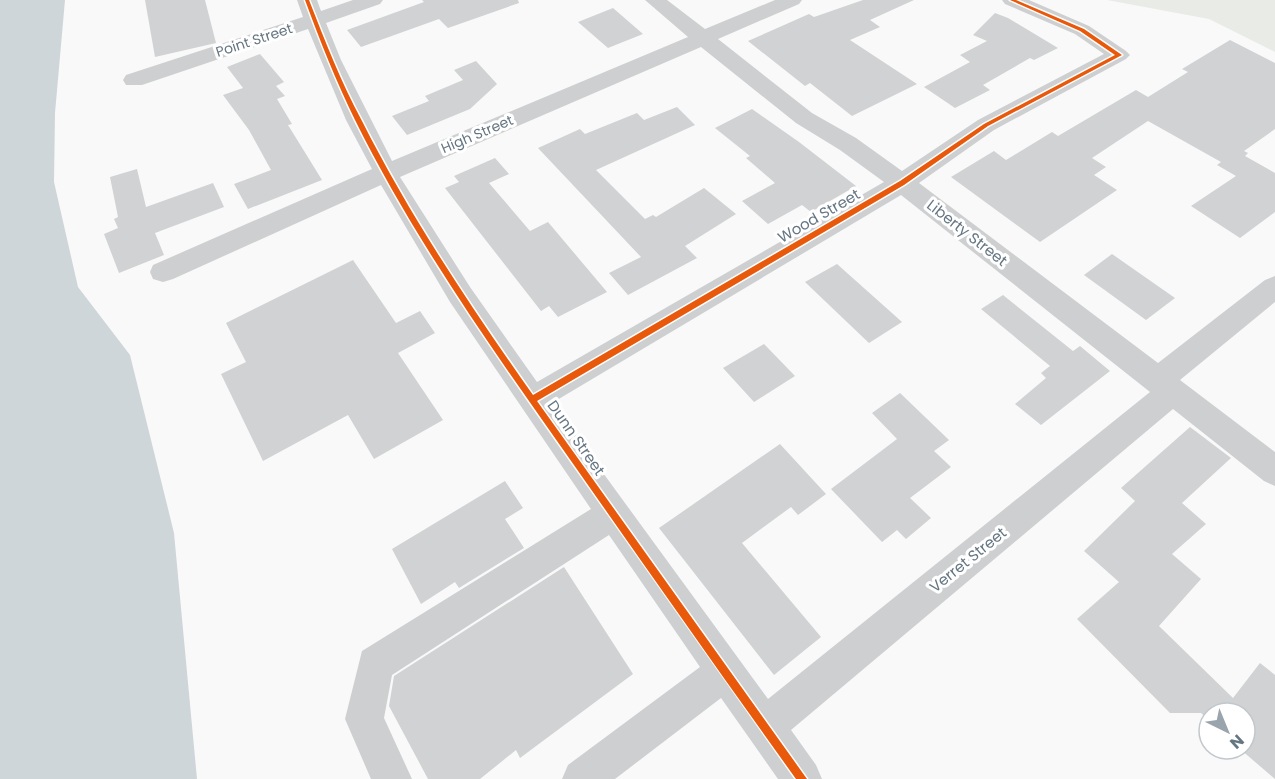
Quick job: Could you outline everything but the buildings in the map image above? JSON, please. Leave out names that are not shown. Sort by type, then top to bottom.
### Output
[{"type":"street","name":"Point Street","points":[[134,80],[310,10],[373,0]]},
{"type":"street","name":"Liberty Street","points":[[655,0],[804,118],[862,154],[902,183],[1275,471]]},
{"type":"street","name":"High Street","points":[[163,272],[386,173],[792,0]]},
{"type":"street","name":"Wood Street","points":[[532,400],[902,183],[986,125],[1119,56],[1082,30],[1012,0]]},
{"type":"street","name":"Dunn Street","points":[[310,10],[347,96],[386,173],[481,325],[802,779]]},
{"type":"street","name":"Verret Street","points":[[764,727],[1165,387],[1275,287]]},
{"type":"street","points":[[392,779],[364,719],[375,664],[613,514]]},
{"type":"street","points":[[582,779],[725,671]]},
{"type":"shaded area","points":[[0,0],[65,0],[55,113],[54,182],[78,287],[130,355],[174,533],[197,779],[0,779]]},
{"type":"shaded area","points":[[1107,0],[1275,0],[1275,52],[1209,19]]},
{"type":"cycle path","points":[[307,0],[330,60],[358,120],[389,179],[460,294],[535,404],[802,779]]},
{"type":"cycle path","points":[[532,400],[902,183],[986,125],[1119,55],[1082,30],[1012,0]]}]
